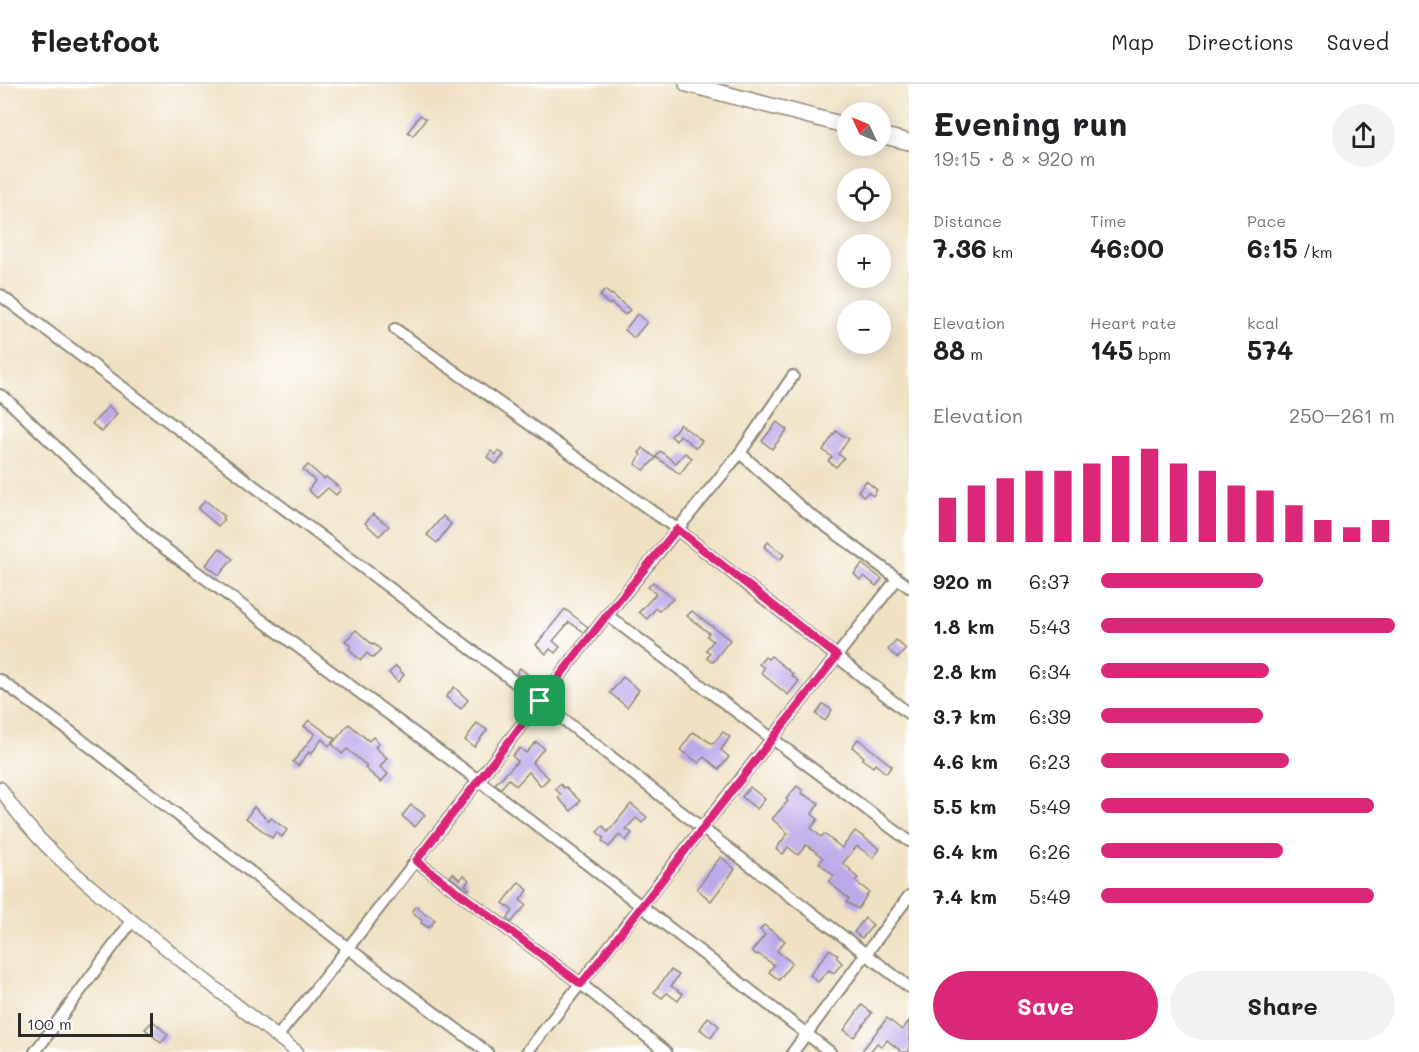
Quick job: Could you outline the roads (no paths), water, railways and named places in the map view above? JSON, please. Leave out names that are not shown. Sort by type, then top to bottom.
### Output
[{"type":"main road","points":[[687,84],[837,123]]},
{"type":"main road","points":[[891,138],[909,142]]},
{"type":"street","points":[[0,295],[540,701],[909,987]]},
{"type":"street","points":[[395,329],[677,529],[909,714]]},
{"type":"street","points":[[277,1037],[607,615],[740,453],[793,376]]},
{"type":"street","points":[[0,395],[156,542],[478,780],[830,1052]]},
{"type":"street","points":[[740,453],[804,510],[909,587]]},
{"type":"street","points":[[527,1052],[897,579]]},
{"type":"street","points":[[607,615],[909,842]]},
{"type":"street","points":[[0,680],[80,738],[348,948],[487,1052]]},
{"type":"street","points":[[0,788],[4,804],[76,874],[297,1052]]},
{"type":"street","points":[[416,861],[581,984],[666,1052]]},
{"type":"street","points":[[793,1052],[909,896]]},
{"type":"street","points":[[35,1052],[132,921]]}]
